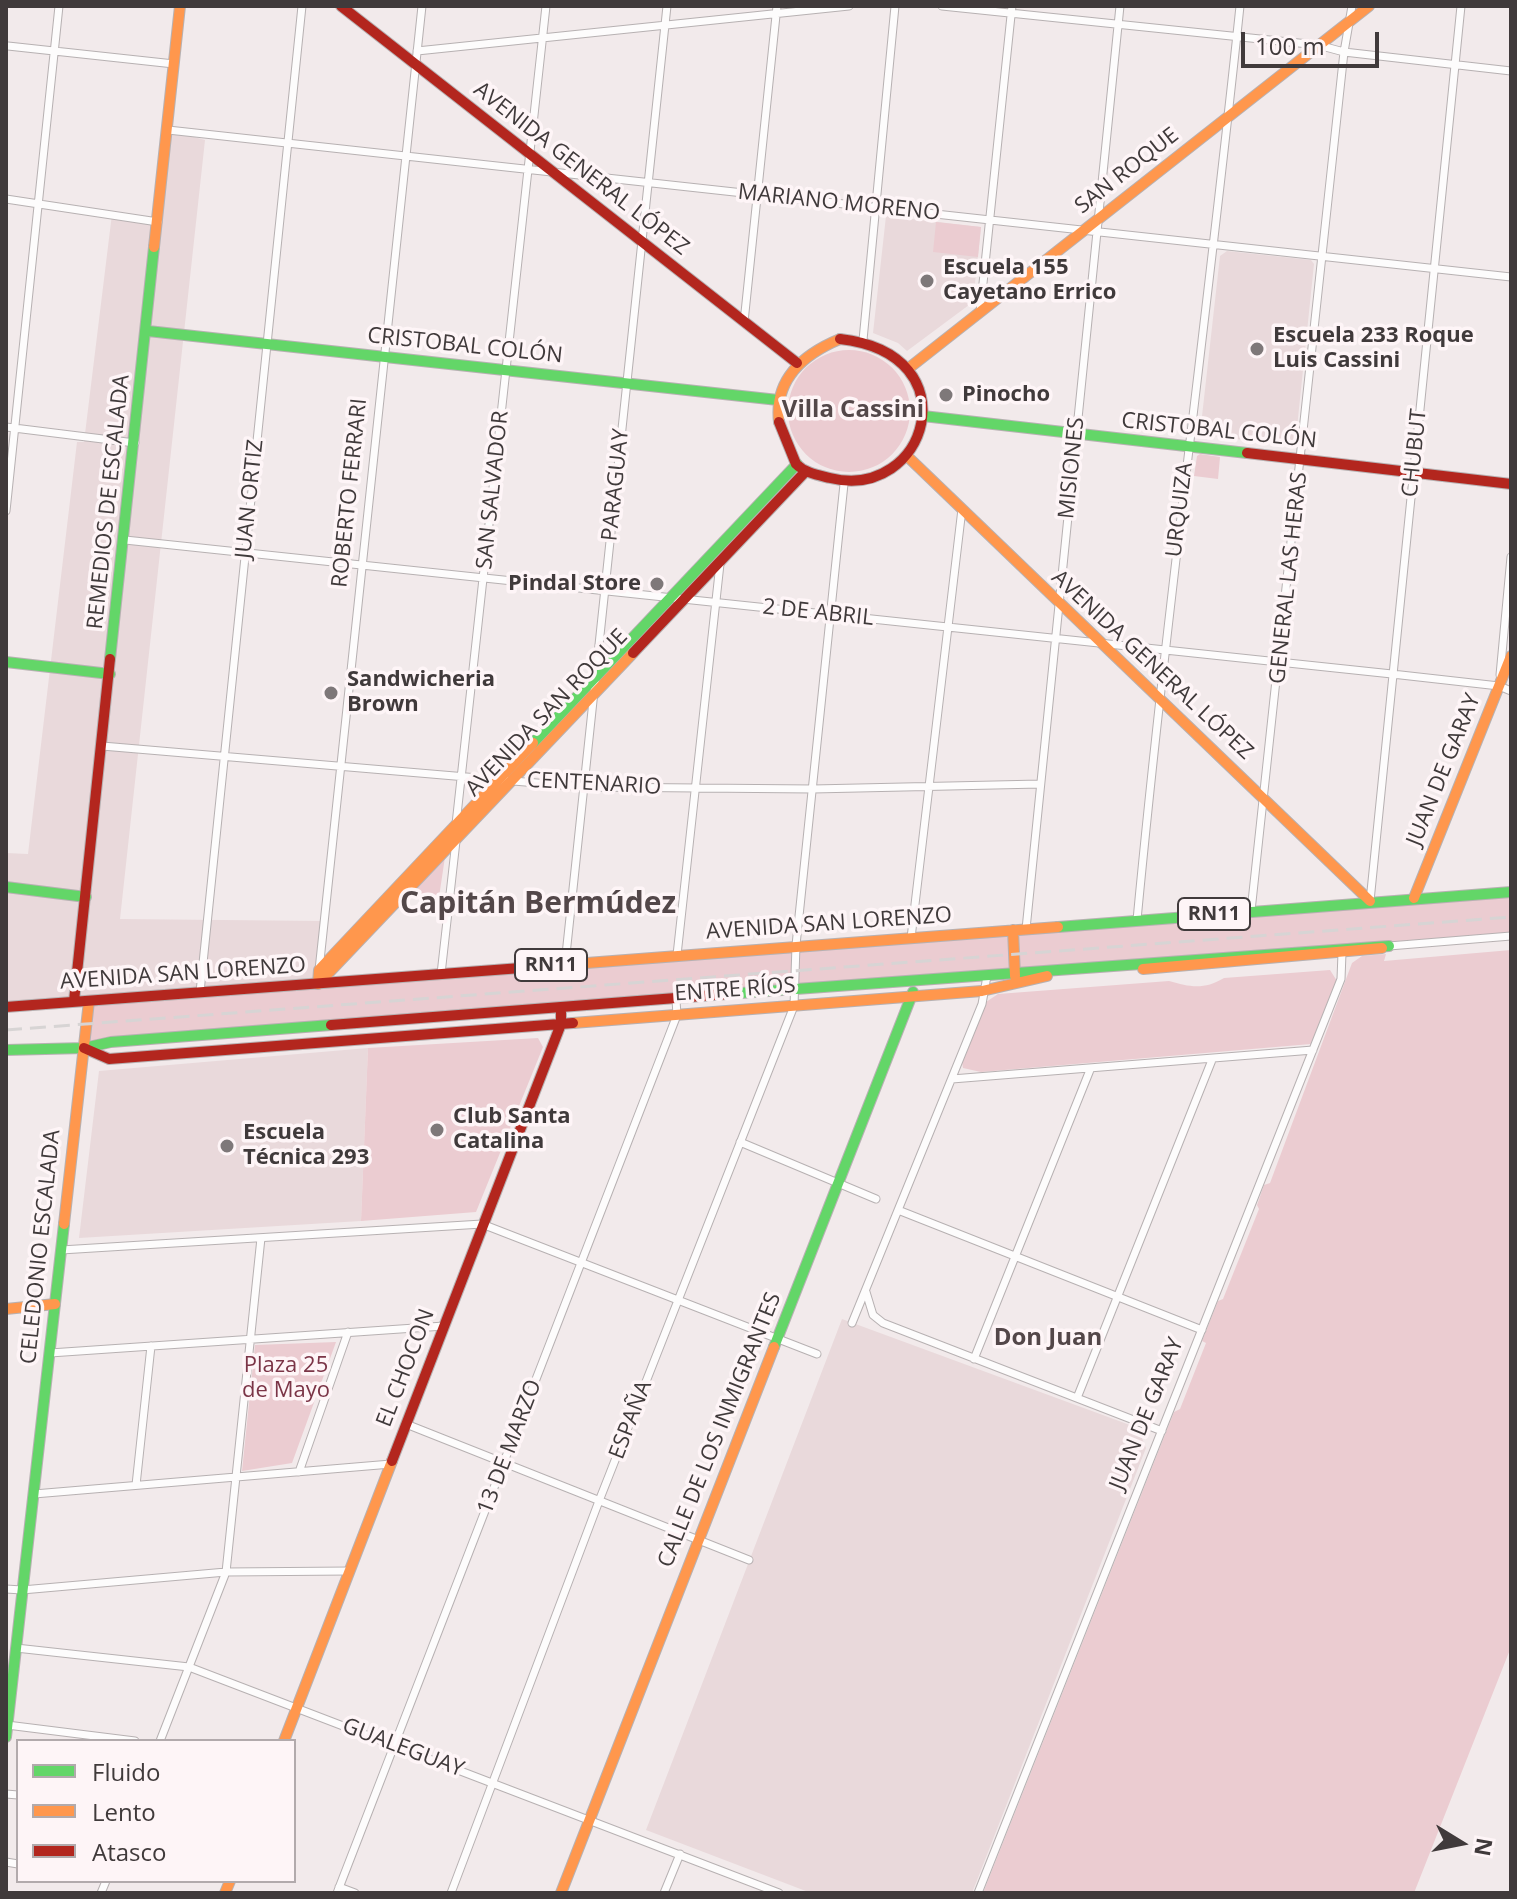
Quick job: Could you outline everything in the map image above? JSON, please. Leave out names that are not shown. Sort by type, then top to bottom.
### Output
[{"type":"street","points":[[6,511],[11,427],[40,202],[59,6]]},
{"type":"street","name":"REMEDIOS DE ESCALADA","points":[[74,1001],[136,444],[180,6]]},
{"type":"street","name":"JUAN ORTIZ","points":[[200,992],[222,756],[302,6]]},
{"type":"street","name":"AVENIDA GENERAL LÓPEZ","points":[[341,6],[797,363]]},
{"type":"street","name":"ROBERTO FERRARI","points":[[318,984],[422,6]]},
{"type":"street","name":"SAN SALVADOR","points":[[441,974],[546,6]]},
{"type":"street","name":"PARAGUAY","points":[[565,964],[667,6]]},
{"type":"street","points":[[417,51],[665,26],[776,10],[849,6]]},
{"type":"street","points":[[863,340],[895,6]]},
{"type":"street","points":[[942,6],[1012,10],[1511,71]]},
{"type":"street","name":"MISIONES","points":[[1026,929],[1120,6]]},
{"type":"street","name":"URQUIZA","points":[[1137,920],[1158,701],[1187,447],[1215,243],[1240,6]]},
{"type":"street","name":"GENERAL LAS HERAS","points":[[1251,911],[1302,460],[1321,255],[1352,6]]},
{"type":"street","name":"SAN ROQUE","points":[[909,368],[1083,231],[1098,225],[1226,118],[1369,6]]},
{"type":"street","name":"CHUBUT","points":[[1370,901],[1461,6]]},
{"type":"street","points":[[744,323],[776,10]]},
{"type":"street","points":[[980,312],[1012,10]]},
{"type":"street","points":[[8,46],[174,64]]},
{"type":"street","name":"MARIANO MORENO","points":[[168,130],[1083,231]]},
{"type":"street","points":[[6,199],[158,222]]},
{"type":"street","points":[[1098,225],[1215,243],[1511,277]]},
{"type":"street","name":"CRISTOBAL COLÓN","points":[[148,331],[778,400]]},
{"type":"street","points":[[840,339],[863,340],[890,350],[909,368],[918,382],[923,416],[908,457],[873,481],[844,484],[802,468],[780,428],[778,400],[797,363],[840,339]]},
{"type":"street","name":"CRISTOBAL COLÓN","points":[[923,416],[1511,484]]},
{"type":"street","points":[[11,427],[136,444]]},
{"type":"street","name":"AVENIDA GENERAL LÓPEZ","points":[[908,457],[1158,701],[1265,798],[1370,901]]},
{"type":"street","name":"AVENIDA SAN ROQUE","points":[[318,984],[456,837],[595,677],[670,597],[802,468]]},
{"type":"street","name":"AVENIDA SAN ROQUE","points":[[319,970],[456,825],[594,694],[802,468]]},
{"type":"street","name":"ESPAÑA","points":[[451,1893],[599,1501],[794,1006],[796,945],[844,484]]},
{"type":"street","points":[[911,938],[962,509]]},
{"type":"street","name":"2 DE ABRIL","points":[[125,540],[1392,674],[1499,686],[1511,691]]},
{"type":"street","points":[[677,955],[722,543]]},
{"type":"street","points":[[1499,686],[1511,557]]},
{"type":"street","name":"JUAN DE GARAY","points":[[1414,898],[1511,656]]},
{"type":"street","points":[[6,662],[110,674]]},
{"type":"street","name":"CENTENARIO","points":[[102,746],[584,787],[813,789],[1040,784]]},
{"type":"street","points":[[6,887],[86,897]]},
{"type":"street","name":"AVENIDA SAN LORENZO","points":[[6,1007],[1511,892]]},
{"type":"street","points":[[1013,930],[1015,978]]},
{"type":"street","name":"ENTRE RÍOS","points":[[6,1050],[84,1048],[111,1042],[987,976],[1015,978],[1511,936]]},
{"type":"street","name":"JUAN DE GARAY","points":[[978,1893],[1341,979],[1342,950]]},
{"type":"street","points":[[852,1323],[987,990],[987,976]]},
{"type":"street","name":"ENTRE RÍOS","points":[[84,1048],[109,1059],[256,1048],[912,997],[987,990],[1015,978]]},
{"type":"street","name":"CALLE DE LOS INMIGRANTES","points":[[561,1893],[912,997],[914,982]]},
{"type":"street","name":"13 DE MARZO","points":[[338,1890],[677,1015],[676,1000]]},
{"type":"street","name":"CELEDONIO ESCALADA","points":[[6,1737],[89,1001]]},
{"type":"street","name":"EL CHOCON","points":[[285,1739],[561,1024],[561,1008]]},
{"type":"street","points":[[378,1022],[379,1038]]},
{"type":"street","points":[[256,1031],[256,1048]]},
{"type":"street","points":[[952,1079],[1313,1050]]},
{"type":"street","points":[[1077,1398],[1212,1060]]},
{"type":"street","points":[[974,1359],[1090,1070]]},
{"type":"street","points":[[740,1142],[876,1199]]},
{"type":"street","points":[[898,1210],[1202,1330]]},
{"type":"street","points":[[61,1250],[482,1224],[817,1354]]},
{"type":"street","points":[[161,1739],[226,1572],[261,1238]]},
{"type":"street","points":[[866,1289],[873,1315],[883,1323],[1162,1431]]},
{"type":"street","points":[[6,1309],[55,1304]]},
{"type":"street","points":[[50,1353],[444,1326]]},
{"type":"street","points":[[299,1472],[348,1332]]},
{"type":"street","points":[[136,1485],[151,1346]]},
{"type":"street","points":[[406,1424],[749,1560]]},
{"type":"street","points":[[34,1494],[391,1464]]},
{"type":"street","points":[[6,1589],[226,1572],[350,1571]]},
{"type":"street","name":"GUALEGUAY","points":[[16,1648],[189,1667],[779,1893]]},
{"type":"street","points":[[7,1725],[119,1739]]},
{"type":"street","points":[[664,1893],[680,1854]]},
{"type":"street","points":[[338,1890],[355,1893]]},
{"type":"shaded area","points":[[168,130],[205,140],[120,919],[324,921],[318,984],[6,1009],[6,853],[28,854],[77,442],[84,442],[112,214],[158,221]]},
{"type":"shaded area","name":"Escuela 155 Cayetano Errico","points":[[886,216],[981,227],[973,302],[907,351],[898,343],[873,333]]},
{"type":"shaded area","name":"Escuela 233 Roque Luis Cassini","points":[[1227,251],[1311,260],[1314,264],[1295,447],[1200,434],[1220,256]]},
{"type":"shaded area","name":"Escuela Técnica 293","points":[[368,1048],[361,1221],[79,1238],[99,1071]]},
{"type":"shaded area","points":[[842,1319],[1138,1428],[1146,1448],[972,1893],[811,1893],[646,1830]]},
{"type":"green space","points":[[936,222],[981,227],[978,257],[933,252]]},
{"type":"green space","points":[[849,350],[872,355],[892,368],[905,388],[910,411],[905,434],[892,454],[872,467],[849,472],[826,467],[806,454],[793,434],[788,411],[793,388],[806,368],[826,355]]},
{"type":"green space","points":[[1200,454],[1220,457],[1218,479],[1194,476]]},
{"type":"green space","points":[[445,857],[439,897],[405,896]]},
{"type":"green space","points":[[1511,892],[1511,936],[84,1048],[89,1001]]},
{"type":"green space","points":[[1511,950],[1511,1647],[1414,1893],[983,1893],[1174,1412],[1180,1409],[1206,1343],[1202,1341],[1218,1301],[1223,1299],[1259,1209],[1257,1205],[1264,1185],[1270,1183],[1352,963],[1362,956],[1386,954],[1384,961]]},
{"type":"green space","points":[[1330,970],[1337,981],[1311,1044],[981,1072],[963,1068],[962,1062],[986,1002],[998,994],[1169,981],[1203,986],[1224,978]]},
{"type":"green space","name":"Club Santa Catalina","points":[[538,1038],[543,1047],[476,1212],[361,1221],[368,1048]]},
{"type":"green space","name":"Plaza 25 de Mayo","points":[[336,1342],[292,1463],[242,1471],[255,1345]]},
{"type":"railway","points":[[6,1030],[1511,917]]},
{"type":"traffic: fast","points":[[110,659],[154,247]]},
{"type":"traffic: fast","points":[[148,331],[778,400]]},
{"type":"traffic: fast","points":[[923,416],[1247,453]]},
{"type":"traffic: fast","points":[[533,743],[797,464]]},
{"type":"traffic: fast","points":[[6,662],[110,674]]},
{"type":"traffic: fast","points":[[6,887],[86,897]]},
{"type":"traffic: fast","points":[[1058,927],[1511,892]]},
{"type":"traffic: fast","points":[[727,994],[1389,946]]},
{"type":"traffic: fast","points":[[774,1347],[913,992]]},
{"type":"traffic: fast","points":[[6,1050],[84,1048],[111,1042],[331,1025]]},
{"type":"traffic: fast","points":[[6,1737],[64,1224]]},
{"type":"traffic: slow","points":[[154,247],[180,6]]},
{"type":"traffic: slow","points":[[909,368],[1369,6]]},
{"type":"traffic: slow","points":[[779,422],[781,393],[794,370],[815,352],[840,339]]},
{"type":"traffic: slow","points":[[908,457],[1370,901]]},
{"type":"traffic: slow","points":[[318,984],[633,653]]},
{"type":"traffic: slow","points":[[1414,898],[1511,656]]},
{"type":"traffic: slow","points":[[318,984],[319,970],[533,743]]},
{"type":"traffic: slow","points":[[521,968],[1058,927]]},
{"type":"traffic: slow","points":[[1013,930],[1015,976]]},
{"type":"traffic: slow","points":[[1143,969],[1382,948]]},
{"type":"traffic: slow","points":[[573,1023],[982,991],[1047,976]]},
{"type":"traffic: slow","points":[[64,1224],[89,1001]]},
{"type":"traffic: slow","points":[[6,1309],[55,1304]]},
{"type":"traffic: slow","points":[[561,1893],[774,1347]]},
{"type":"traffic: slow","points":[[285,1739],[392,1461]]},
{"type":"traffic: slow","points":[[225,1893],[229,1883]]},
{"type":"traffic: jam","points":[[341,6],[797,363]]},
{"type":"traffic: jam","points":[[779,422],[796,464],[808,472],[830,478],[864,480],[891,469],[911,449],[921,423],[921,396],[908,370],[882,350],[840,339]]},
{"type":"traffic: jam","points":[[1247,453],[1511,484]]},
{"type":"traffic: jam","points":[[633,653],[806,471]]},
{"type":"traffic: jam","points":[[74,1001],[110,659]]},
{"type":"traffic: jam","points":[[6,1007],[521,968]]},
{"type":"traffic: jam","points":[[331,1025],[727,994]]},
{"type":"traffic: jam","points":[[392,1461],[561,1024],[561,1008]]},
{"type":"traffic: jam","points":[[84,1048],[109,1059],[573,1023]]},
{"type":"place","name":"Escuela 155 Cayetano Errico","points":[[927,281]]},
{"type":"place","name":"Escuela 233 Roque Luis Cassini","points":[[1257,349]]},
{"type":"place","name":"Pinocho","points":[[946,395]]},
{"type":"place","name":"Pindal Store","points":[[657,584]]},
{"type":"place","name":"Sandwicheria Brown","points":[[331,693]]},
{"type":"place","name":"Club Santa Catalina","points":[[437,1130]]},
{"type":"place","name":"Escuela Técnica 293","points":[[227,1146]]},
{"type":"district","name":"Villa Cassini","points":[[853,410]]},
{"type":"district","name":"Capitán Bermúdez","points":[[538,904]]},
{"type":"district","name":"Don Juan","points":[[1048,1338]]}]
